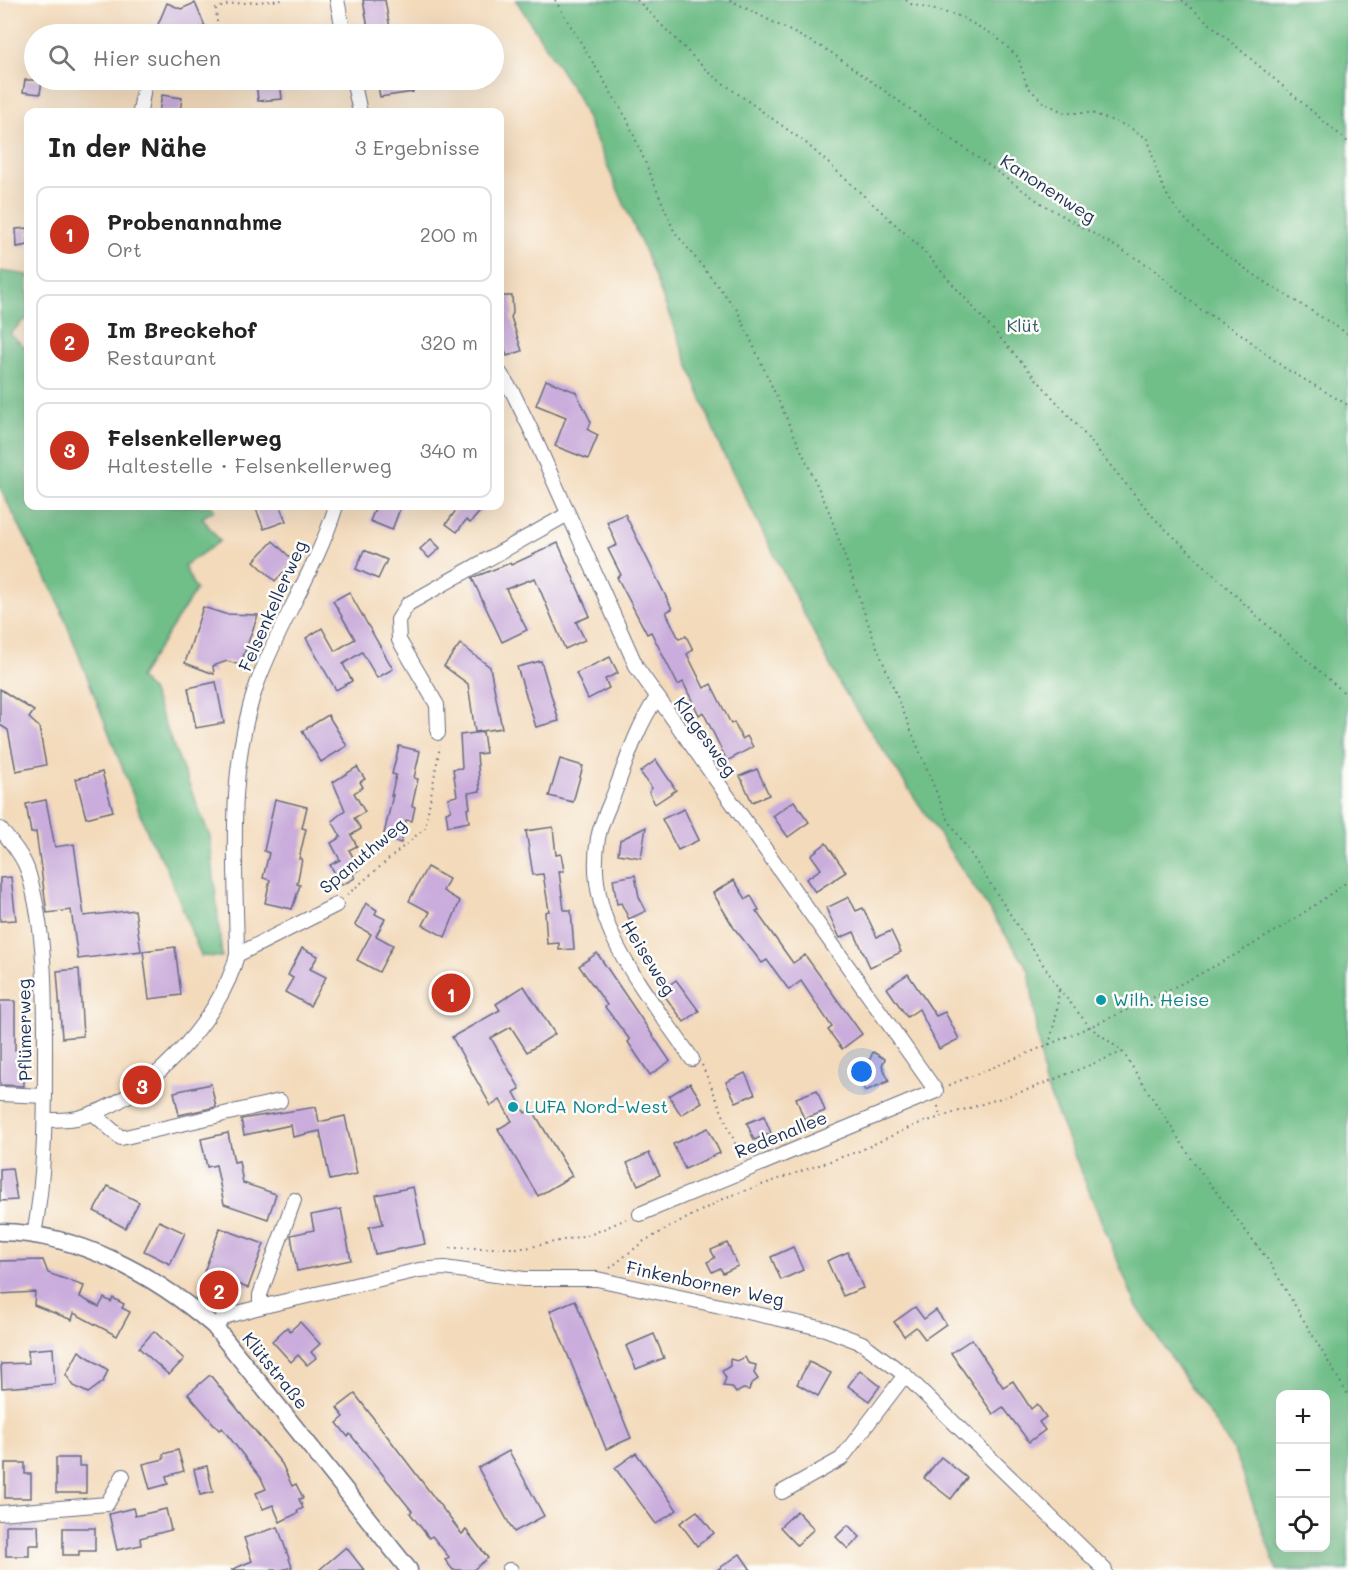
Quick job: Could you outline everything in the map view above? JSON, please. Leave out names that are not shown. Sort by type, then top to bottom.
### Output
[{"type":"main road","name":"Klütstraße","points":[[0,1232],[34,1235],[82,1248],[150,1279],[183,1300],[214,1326],[409,1570]]},
{"type":"street","points":[[337,0],[342,24]]},
{"type":"street","points":[[142,108],[144,90]]},
{"type":"street","points":[[355,90],[359,108]]},
{"type":"street","name":"Klagesweg","points":[[504,379],[513,393],[636,668],[936,1091]]},
{"type":"street","name":"Felsenkellerweg","points":[[45,1120],[76,1119],[93,1113],[114,1104],[142,1085],[172,1060],[224,991],[237,955],[233,832],[241,750],[247,716],[257,683],[334,510]]},
{"type":"street","points":[[438,733],[437,705],[399,640],[398,620],[408,604],[568,514]]},
{"type":"street","name":"Heiseweg","points":[[656,699],[641,720],[598,837],[596,883],[605,924],[618,949],[692,1059]]},
{"type":"street","name":"Pflümerweg","points":[[0,829],[16,849],[29,873],[39,922],[45,1006],[45,1120],[34,1235]]},
{"type":"street","name":"Spanuthweg","points":[[237,955],[336,905]]},
{"type":"street","name":"Redenallee","points":[[640,1214],[936,1091]]},
{"type":"street","name":"Pflümerweg","points":[[0,1094],[45,1096]]},
{"type":"street","points":[[93,1113],[121,1138],[280,1101]]},
{"type":"street","points":[[260,1307],[260,1295],[294,1200]]},
{"type":"street","name":"Finkenborner Weg","points":[[214,1326],[228,1316],[260,1307],[419,1270],[444,1268],[524,1279],[597,1279],[825,1329],[862,1343],[905,1375],[1105,1570]]},
{"type":"street","points":[[782,1492],[841,1459],[905,1375]]},
{"type":"street","points":[[0,1513],[106,1504],[123,1476]]},
{"type":"path","points":[[217,24],[216,9],[229,4],[284,0]]},
{"type":"path","points":[[555,0],[627,119],[674,231],[737,310],[828,509],[874,640],[946,816],[1059,989],[1090,1027],[1122,1051],[1195,1164],[1268,1260],[1348,1395]]},
{"type":"path","points":[[637,0],[709,73],[806,143],[919,246],[1076,424],[1155,519],[1269,627],[1348,696]]},
{"type":"path","name":"Kanonenweg","points":[[730,0],[830,51],[1042,204],[1151,267],[1200,309],[1241,334],[1283,367],[1348,405]]},
{"type":"path","points":[[906,0],[910,4],[959,16],[994,35],[1018,57],[1027,86],[1043,102],[1065,113],[1092,113],[1101,116],[1127,126],[1148,139],[1157,173],[1174,207],[1213,245],[1348,334]]},
{"type":"path","points":[[1182,0],[1348,142]]},
{"type":"path","name":"Spanuthweg","points":[[336,905],[424,828],[441,749],[438,733]]},
{"type":"path","points":[[936,1091],[1090,1027],[1235,955],[1325,899],[1348,881]]},
{"type":"path","points":[[1049,1045],[1056,1017],[1059,989]]},
{"type":"path","points":[[597,1279],[644,1241],[727,1197],[859,1151],[915,1125],[1030,1089],[1122,1051]]},
{"type":"path","points":[[692,1059],[704,1066],[740,1153],[743,1170]]},
{"type":"path","points":[[450,1248],[526,1248],[592,1234],[640,1214]]},
{"type":"green space","name":"Klüt","points":[[516,0],[1348,0],[1348,1570],[1277,1570],[1234,1451],[1136,1305],[1044,1081],[1029,970],[840,685],[721,449],[645,252],[576,94]]},
{"type":"green space","points":[[0,271],[24,274],[24,320],[10,334],[24,346],[24,510],[214,510],[202,518],[220,541],[184,566],[196,590],[139,678],[151,690],[210,837],[222,957],[201,956],[165,864],[150,839],[57,599],[0,488]]},
{"type":"building","points":[[363,0],[385,0],[389,24],[367,24]]},
{"type":"building","points":[[167,3],[181,9],[195,3],[204,24],[158,24]]},
{"type":"building","points":[[24,86],[24,90],[41,90],[40,94],[23,92]]},
{"type":"building","points":[[257,90],[281,90],[282,99],[258,101]]},
{"type":"building","points":[[379,90],[413,90],[413,92],[380,97]]},
{"type":"building","points":[[162,95],[182,98],[181,108],[160,108]]},
{"type":"building","points":[[24,228],[24,246],[17,247],[16,229]]},
{"type":"building","points":[[504,296],[512,296],[513,313],[511,317],[522,351],[507,356],[504,346]]},
{"type":"building","points":[[546,380],[576,392],[591,422],[588,430],[598,435],[588,459],[555,446],[566,417],[536,405]]},
{"type":"building","points":[[256,510],[282,510],[286,521],[264,529]]},
{"type":"building","points":[[374,510],[400,510],[392,530],[370,521]]},
{"type":"building","points":[[456,510],[481,510],[470,523],[466,520],[457,532],[446,524]]},
{"type":"building","points":[[625,514],[672,609],[666,612],[679,639],[686,636],[693,650],[687,654],[704,688],[711,684],[731,724],[734,722],[742,739],[747,736],[753,747],[727,761],[703,712],[699,715],[683,682],[678,685],[651,632],[647,634],[617,577],[621,575],[608,549],[617,545],[607,522]]},
{"type":"building","points":[[431,539],[440,548],[429,558],[420,549]]},
{"type":"building","points":[[273,541],[294,561],[275,581],[254,561]]},
{"type":"building","points":[[558,543],[590,616],[576,622],[585,640],[565,649],[535,578],[506,589],[527,630],[502,642],[472,578],[510,563],[511,565]]},
{"type":"building","points":[[364,550],[387,560],[378,579],[356,569]]},
{"type":"building","points":[[349,592],[393,669],[377,678],[362,652],[343,664],[352,681],[336,690],[306,638],[322,628],[335,651],[355,639],[333,601]]},
{"type":"building","points":[[203,607],[225,614],[258,615],[240,665],[227,661],[213,666],[214,674],[185,663]]},
{"type":"building","points":[[460,644],[490,667],[502,728],[475,732],[468,684],[444,666]]},
{"type":"building","points":[[610,657],[618,673],[605,679],[609,688],[588,699],[576,673]]},
{"type":"building","points":[[541,661],[559,721],[536,727],[517,667]]},
{"type":"building","points":[[216,682],[224,723],[196,728],[188,688]]},
{"type":"building","points":[[0,689],[34,711],[29,718],[39,727],[46,765],[16,771],[8,730],[0,725]]},
{"type":"building","points":[[328,715],[347,746],[321,762],[302,731]]},
{"type":"building","points":[[483,732],[486,753],[477,754],[480,791],[468,793],[469,822],[448,826],[446,812],[451,811],[448,798],[457,796],[453,769],[462,768],[460,735]]},
{"type":"building","points":[[399,746],[420,751],[414,778],[418,779],[412,806],[415,807],[412,821],[406,820],[401,843],[383,838],[393,795],[391,796],[396,775],[392,774]]},
{"type":"building","points":[[560,759],[583,766],[573,802],[549,796]]},
{"type":"building","points":[[656,760],[676,790],[655,804],[649,792],[652,788],[640,772]]},
{"type":"building","points":[[357,767],[365,779],[360,782],[363,787],[354,793],[365,812],[354,818],[361,829],[351,835],[357,846],[349,850],[360,869],[353,874],[355,878],[342,885],[330,865],[340,860],[331,843],[341,837],[332,821],[345,810],[333,782]]},
{"type":"building","points":[[757,769],[769,795],[752,802],[740,776]]},
{"type":"building","points":[[102,772],[113,811],[86,818],[76,779]]},
{"type":"building","points":[[275,799],[307,807],[302,828],[306,829],[299,859],[302,859],[297,884],[300,885],[292,909],[265,903],[270,880],[263,878],[269,853],[264,851]]},
{"type":"building","points":[[46,800],[55,847],[74,844],[84,916],[135,910],[141,951],[78,959],[71,910],[47,913],[36,832],[31,833],[26,804]]},
{"type":"building","points":[[794,801],[809,822],[788,837],[773,816]]},
{"type":"building","points":[[684,809],[699,840],[678,850],[662,819]]},
{"type":"building","points":[[553,827],[556,855],[561,854],[564,871],[559,871],[564,910],[571,910],[574,949],[559,950],[559,943],[547,944],[545,912],[549,911],[543,874],[533,875],[526,831]]},
{"type":"building","points":[[646,827],[641,858],[618,854],[620,840]]},
{"type":"building","points":[[826,843],[846,872],[815,892],[806,879],[821,869],[811,855]]},
{"type":"building","points":[[427,867],[449,879],[443,891],[460,901],[445,937],[423,925],[430,912],[409,901]]},
{"type":"building","points":[[635,875],[639,897],[646,911],[629,919],[621,903],[617,904],[613,879]]},
{"type":"building","points":[[11,877],[16,920],[0,921],[0,878]]},
{"type":"building","points":[[734,880],[746,899],[751,896],[759,910],[756,911],[793,963],[805,955],[862,1034],[842,1049],[828,1030],[832,1027],[801,981],[789,990],[767,960],[762,963],[734,928],[713,893]]},
{"type":"building","points":[[849,897],[856,911],[863,908],[877,937],[891,931],[901,952],[870,967],[854,932],[840,938],[826,908]]},
{"type":"building","points":[[366,903],[377,910],[375,914],[385,919],[376,936],[393,945],[379,972],[357,960],[371,934],[355,925]]},
{"type":"building","points":[[175,947],[181,995],[149,999],[143,951]]},
{"type":"building","points":[[302,948],[318,956],[310,969],[326,977],[310,1006],[285,992],[293,978],[288,975]]},
{"type":"building","points":[[597,953],[670,1061],[650,1075],[628,1042],[630,1040],[605,1007],[607,1005],[579,966]]},
{"type":"building","points":[[79,969],[83,1036],[62,1038],[57,971]]},
{"type":"building","points":[[908,974],[936,1016],[945,1012],[959,1039],[939,1049],[919,1009],[907,1017],[887,988]]},
{"type":"building","points":[[676,980],[699,1011],[684,1022],[661,991]]},
{"type":"building","name":"LUFA Nord-West","points":[[524,986],[555,1034],[527,1052],[511,1027],[491,1038],[520,1089],[514,1092],[525,1113],[532,1109],[572,1176],[538,1196],[498,1129],[512,1121],[500,1100],[491,1106],[452,1037],[500,1010],[496,1004]]},
{"type":"building","points":[[0,1001],[15,1001],[15,1050],[23,1050],[24,1086],[0,1085]]},
{"type":"building","points":[[873,1052],[885,1059],[882,1065],[889,1081],[865,1091],[854,1066],[870,1059]]},
{"type":"building","points":[[745,1073],[755,1094],[736,1102],[726,1082]]},
{"type":"building","points":[[690,1083],[702,1102],[681,1115],[669,1096]]},
{"type":"building","points":[[211,1084],[216,1107],[179,1115],[174,1092]]},
{"type":"building","points":[[817,1090],[825,1111],[804,1119],[796,1098]]},
{"type":"building","points":[[316,1107],[319,1122],[345,1116],[357,1174],[330,1180],[320,1131],[293,1137],[291,1125],[244,1135],[241,1119]]},
{"type":"building","points":[[764,1116],[771,1133],[754,1140],[747,1123]]},
{"type":"building","points":[[708,1128],[720,1153],[685,1169],[673,1144]]},
{"type":"building","points":[[228,1133],[234,1162],[239,1161],[243,1183],[276,1194],[268,1219],[224,1204],[216,1165],[207,1167],[201,1139]]},
{"type":"building","points":[[649,1153],[660,1175],[638,1185],[627,1163]]},
{"type":"building","points":[[12,1168],[17,1200],[0,1201],[0,1169]]},
{"type":"building","points":[[108,1186],[139,1202],[125,1228],[94,1211]]},
{"type":"building","points":[[413,1187],[425,1244],[375,1254],[369,1227],[383,1224],[376,1195]]},
{"type":"building","points":[[341,1209],[351,1260],[297,1271],[291,1235],[314,1230],[311,1215]]},
{"type":"building","points":[[159,1221],[185,1233],[170,1264],[144,1251]]},
{"type":"building","points":[[220,1228],[264,1244],[248,1288],[204,1272]]},
{"type":"building","points":[[727,1243],[738,1266],[723,1273],[720,1268],[712,1272],[707,1262],[715,1258],[711,1250]]},
{"type":"building","points":[[793,1247],[803,1270],[781,1280],[771,1257]]},
{"type":"building","points":[[848,1252],[863,1288],[843,1296],[827,1261]]},
{"type":"building","points":[[43,1260],[48,1273],[84,1286],[80,1297],[99,1307],[104,1298],[111,1302],[113,1298],[124,1304],[122,1308],[130,1312],[117,1336],[74,1313],[72,1320],[34,1305],[35,1292],[0,1294],[0,1261]]},
{"type":"building","points":[[575,1300],[631,1438],[606,1449],[550,1311]]},
{"type":"building","points":[[915,1307],[924,1319],[936,1310],[946,1324],[925,1339],[916,1327],[904,1336],[894,1322]]},
{"type":"building","points":[[300,1322],[320,1344],[311,1352],[316,1358],[307,1365],[298,1355],[291,1362],[272,1341],[287,1327],[290,1331]]},
{"type":"building","points":[[154,1331],[184,1359],[169,1375],[139,1348]]},
{"type":"building","points":[[654,1334],[664,1358],[636,1369],[626,1346]]},
{"type":"building","points":[[972,1339],[1003,1387],[1013,1381],[1031,1409],[1037,1404],[1046,1417],[1039,1422],[1045,1430],[1029,1442],[1003,1407],[993,1414],[951,1353]]},
{"type":"building","points":[[53,1348],[55,1384],[2,1388],[1,1364],[29,1363],[28,1350]]},
{"type":"building","points":[[79,1351],[108,1370],[103,1382],[88,1393],[74,1386],[66,1375]]},
{"type":"building","points":[[745,1357],[748,1363],[756,1365],[754,1373],[758,1379],[751,1384],[749,1390],[743,1389],[736,1393],[732,1387],[723,1386],[726,1378],[722,1371],[730,1366],[730,1359],[737,1361]]},
{"type":"building","points":[[809,1362],[831,1373],[818,1396],[797,1384]]},
{"type":"building","points":[[860,1370],[880,1386],[869,1401],[848,1386]]},
{"type":"building","points":[[210,1375],[282,1464],[292,1486],[296,1484],[303,1498],[299,1499],[303,1508],[297,1511],[298,1513],[280,1522],[273,1505],[263,1509],[256,1493],[266,1489],[261,1478],[222,1428],[219,1430],[188,1394]]},
{"type":"building","points":[[355,1394],[462,1534],[466,1530],[488,1558],[473,1570],[453,1570],[445,1560],[449,1557],[432,1536],[429,1538],[410,1513],[412,1511],[350,1434],[348,1437],[337,1423],[344,1417],[337,1408]]},
{"type":"building","points":[[178,1450],[184,1471],[166,1476],[168,1484],[150,1489],[143,1464],[164,1459],[163,1454]]},
{"type":"building","points":[[509,1451],[544,1516],[514,1532],[478,1468]]},
{"type":"building","points":[[636,1453],[677,1510],[656,1524],[615,1468]]},
{"type":"building","points":[[941,1457],[967,1478],[951,1499],[924,1478]]},
{"type":"building","points":[[56,1458],[79,1458],[79,1466],[86,1466],[86,1493],[56,1493]]},
{"type":"building","points":[[5,1463],[25,1463],[25,1474],[31,1474],[31,1498],[5,1498]]},
{"type":"building","points":[[207,1466],[213,1492],[200,1495],[194,1469]]},
{"type":"building","points":[[133,1508],[135,1516],[166,1509],[171,1530],[140,1538],[141,1545],[117,1550],[109,1514]]},
{"type":"building","points":[[697,1511],[714,1533],[697,1546],[680,1523]]},
{"type":"building","points":[[797,1511],[814,1529],[797,1545],[780,1527]]},
{"type":"building","points":[[6,1525],[38,1525],[39,1545],[29,1545],[29,1556],[6,1556]]},
{"type":"building","points":[[848,1525],[860,1537],[848,1549],[836,1537]]},
{"type":"building","points":[[278,1527],[292,1567],[282,1570],[231,1570],[252,1561],[244,1538]]},
{"type":"building","points":[[63,1528],[95,1528],[95,1551],[79,1551],[79,1555],[63,1555]]},
{"type":"building","points":[[346,1547],[364,1570],[319,1570]]},
{"type":"building","points":[[740,1554],[751,1570],[717,1570]]},
{"type":"place","name":"Probenannahme","points":[[451,993]]},
{"type":"place","name":"Wilh. Heise","points":[[1101,1000]]},
{"type":"place","name":"Felsenkellerweg","points":[[142,1085]]},
{"type":"place","name":"LUFA Nord-West","points":[[513,1107]]},
{"type":"place","name":"Im Breckehof","points":[[219,1290]]}]
